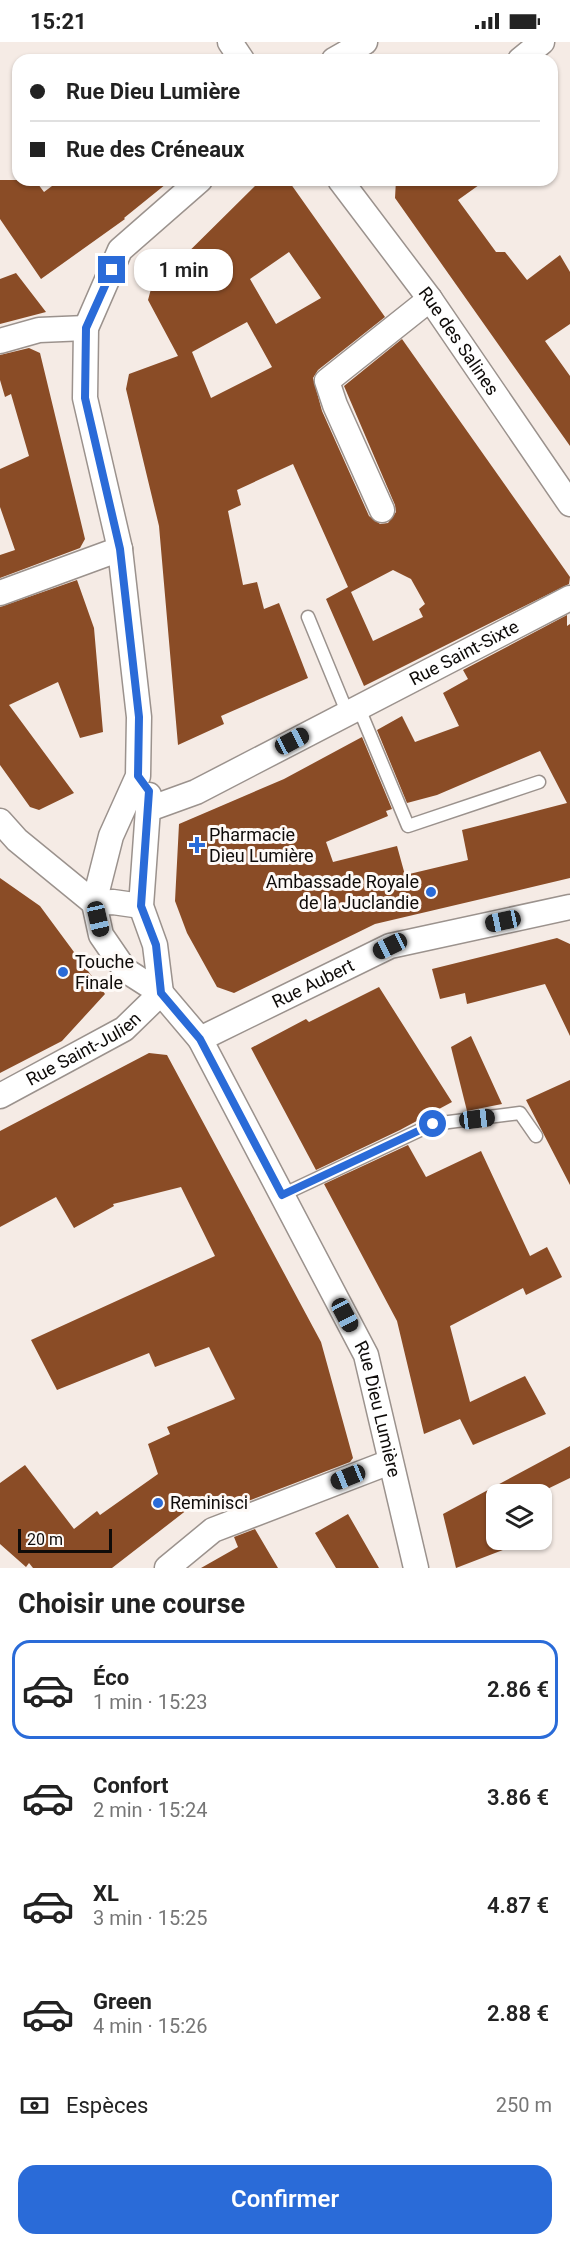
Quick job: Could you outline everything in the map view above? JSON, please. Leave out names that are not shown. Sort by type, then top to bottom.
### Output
[{"type":"street","points":[[344,54],[364,42]]},
{"type":"street","points":[[527,54],[542,42]]},
{"type":"street","points":[[94,903],[111,836],[127,796],[138,776],[139,717],[120,549],[85,398],[86,328],[120,250],[193,186]]},
{"type":"street","name":"Rue des Salines","points":[[353,186],[570,504]]},
{"type":"street","points":[[382,510],[335,405],[327,381],[430,299]]},
{"type":"street","points":[[0,341],[39,330],[86,328]]},
{"type":"street","points":[[0,593],[120,549]]},
{"type":"street","name":"Rue Saint-Sixte","points":[[149,809],[196,792],[352,709],[570,598]]},
{"type":"street","points":[[138,776],[149,791],[141,906],[156,945],[161,993]]},
{"type":"street","points":[[0,821],[16,840],[94,903],[113,902],[141,906]]},
{"type":"street","name":"Rue Dieu Lumière","points":[[94,903],[102,935],[124,970],[161,993],[200,1039],[366,1355],[416,1568]]},
{"type":"street","name":"Rue Aubert","points":[[200,1039],[390,946],[570,907]]},
{"type":"street","name":"Rue Saint-Julien","points":[[0,1096],[56,1068],[123,1029],[161,993]]},
{"type":"street","points":[[166,1568],[213,1530],[390,1462]]},
{"type":"lane","points":[[308,617],[408,826],[538,782]]},
{"type":"lane","points":[[282,1195],[433,1124],[520,1113],[536,1136]]},
{"type":"building","points":[[0,180],[12,180],[12,186],[40,186],[44,192],[52,186],[164,186],[125,219],[41,279],[0,219]]},
{"type":"building","points":[[255,186],[292,186],[385,317],[318,370],[313,378],[322,411],[369,516],[380,524],[388,523],[396,512],[395,505],[344,386],[402,339],[570,577],[569,584],[364,686],[326,599],[348,587],[293,464],[237,490],[241,505],[228,511],[243,585],[257,582],[264,609],[279,603],[308,678],[221,716],[224,724],[178,745],[159,526],[126,389],[129,374],[178,356],[148,300],[151,289]],"holes":[[[289,252],[321,298],[276,324],[250,279]],[[247,322],[272,367],[211,398],[192,352]],[[393,570],[411,579],[425,604],[419,609],[423,617],[373,641],[351,592]]]},
{"type":"building","points":[[396,186],[478,186],[458,200],[496,252],[505,252],[527,280],[560,255],[570,272],[570,324],[545,341],[570,376],[570,446],[395,198]]},
{"type":"building","points":[[16,273],[46,312],[0,324],[0,279]]},
{"type":"building","points":[[29,348],[40,353],[85,539],[80,548],[0,578],[0,555],[15,550],[0,507],[0,469],[29,456],[11,394],[5,397],[0,380],[0,355]]},
{"type":"building","points":[[77,580],[94,628],[103,732],[80,738],[58,682],[9,705],[74,793],[39,810],[30,807],[0,765],[0,607]]},
{"type":"building","points":[[567,615],[567,626],[570,624],[570,878],[375,924],[234,993],[217,987],[187,933],[175,901],[179,824],[284,779],[362,737],[392,809],[386,811],[388,816],[326,842],[333,862],[397,846],[405,875],[468,860],[462,830],[567,803],[540,751],[437,795],[407,803],[377,730],[402,716],[415,742],[459,726],[443,693],[468,679],[463,670]]},
{"type":"building","points":[[0,878],[40,906],[105,994],[62,1041],[0,1073]]},
{"type":"building","points":[[557,938],[570,944],[570,1036],[545,984],[467,1004],[465,993],[440,999],[432,969]]},
{"type":"building","points":[[379,987],[452,1102],[316,1170],[251,1048],[306,1019],[309,1022]]},
{"type":"building","points":[[471,1036],[502,1104],[467,1111],[451,1047]]},
{"type":"building","points":[[149,1053],[167,1055],[321,1342],[353,1458],[350,1462],[225,1510],[220,1495],[192,1506],[112,1568],[33,1568],[29,1563],[26,1567],[0,1544],[0,1483],[25,1465],[74,1529],[97,1511],[100,1515],[158,1474],[148,1444],[170,1434],[167,1427],[235,1399],[209,1347],[155,1367],[149,1353],[57,1390],[31,1340],[215,1256],[181,1187],[113,1204],[114,1206],[74,1228],[56,1197],[0,1227],[0,1131]]},
{"type":"building","points":[[570,1080],[570,1185],[526,1100]]},
{"type":"building","points":[[408,1145],[426,1177],[481,1151],[530,1256],[547,1247],[562,1277],[526,1295],[523,1288],[450,1326],[470,1402],[525,1376],[546,1414],[473,1445],[460,1419],[424,1434],[397,1321],[324,1184]]},
{"type":"building","points":[[570,1446],[570,1478],[552,1487],[552,1484],[499,1484]]},
{"type":"building","points":[[486,1491],[486,1550],[503,1550],[456,1568],[443,1514]]},
{"type":"building","points":[[348,1514],[379,1568],[336,1568],[315,1533]]},
{"type":"building","points":[[255,1529],[278,1568],[201,1568],[238,1547],[234,1537]]},
{"type":"place","name":"Pharmacie Dieu Lumière","points":[[197,845]]},
{"type":"place","name":"Ambassade Royale de la Juclandie","points":[[431,892]]},
{"type":"place","name":"Touche Finale","points":[[63,972]]},
{"type":"place","name":"Reminisci","points":[[158,1503]]},
{"type":"route","points":[[112,270],[86,328],[85,398],[120,549],[139,717],[138,776],[149,791],[141,906],[156,945],[161,993],[200,1039],[282,1195],[433,1124]]}]
